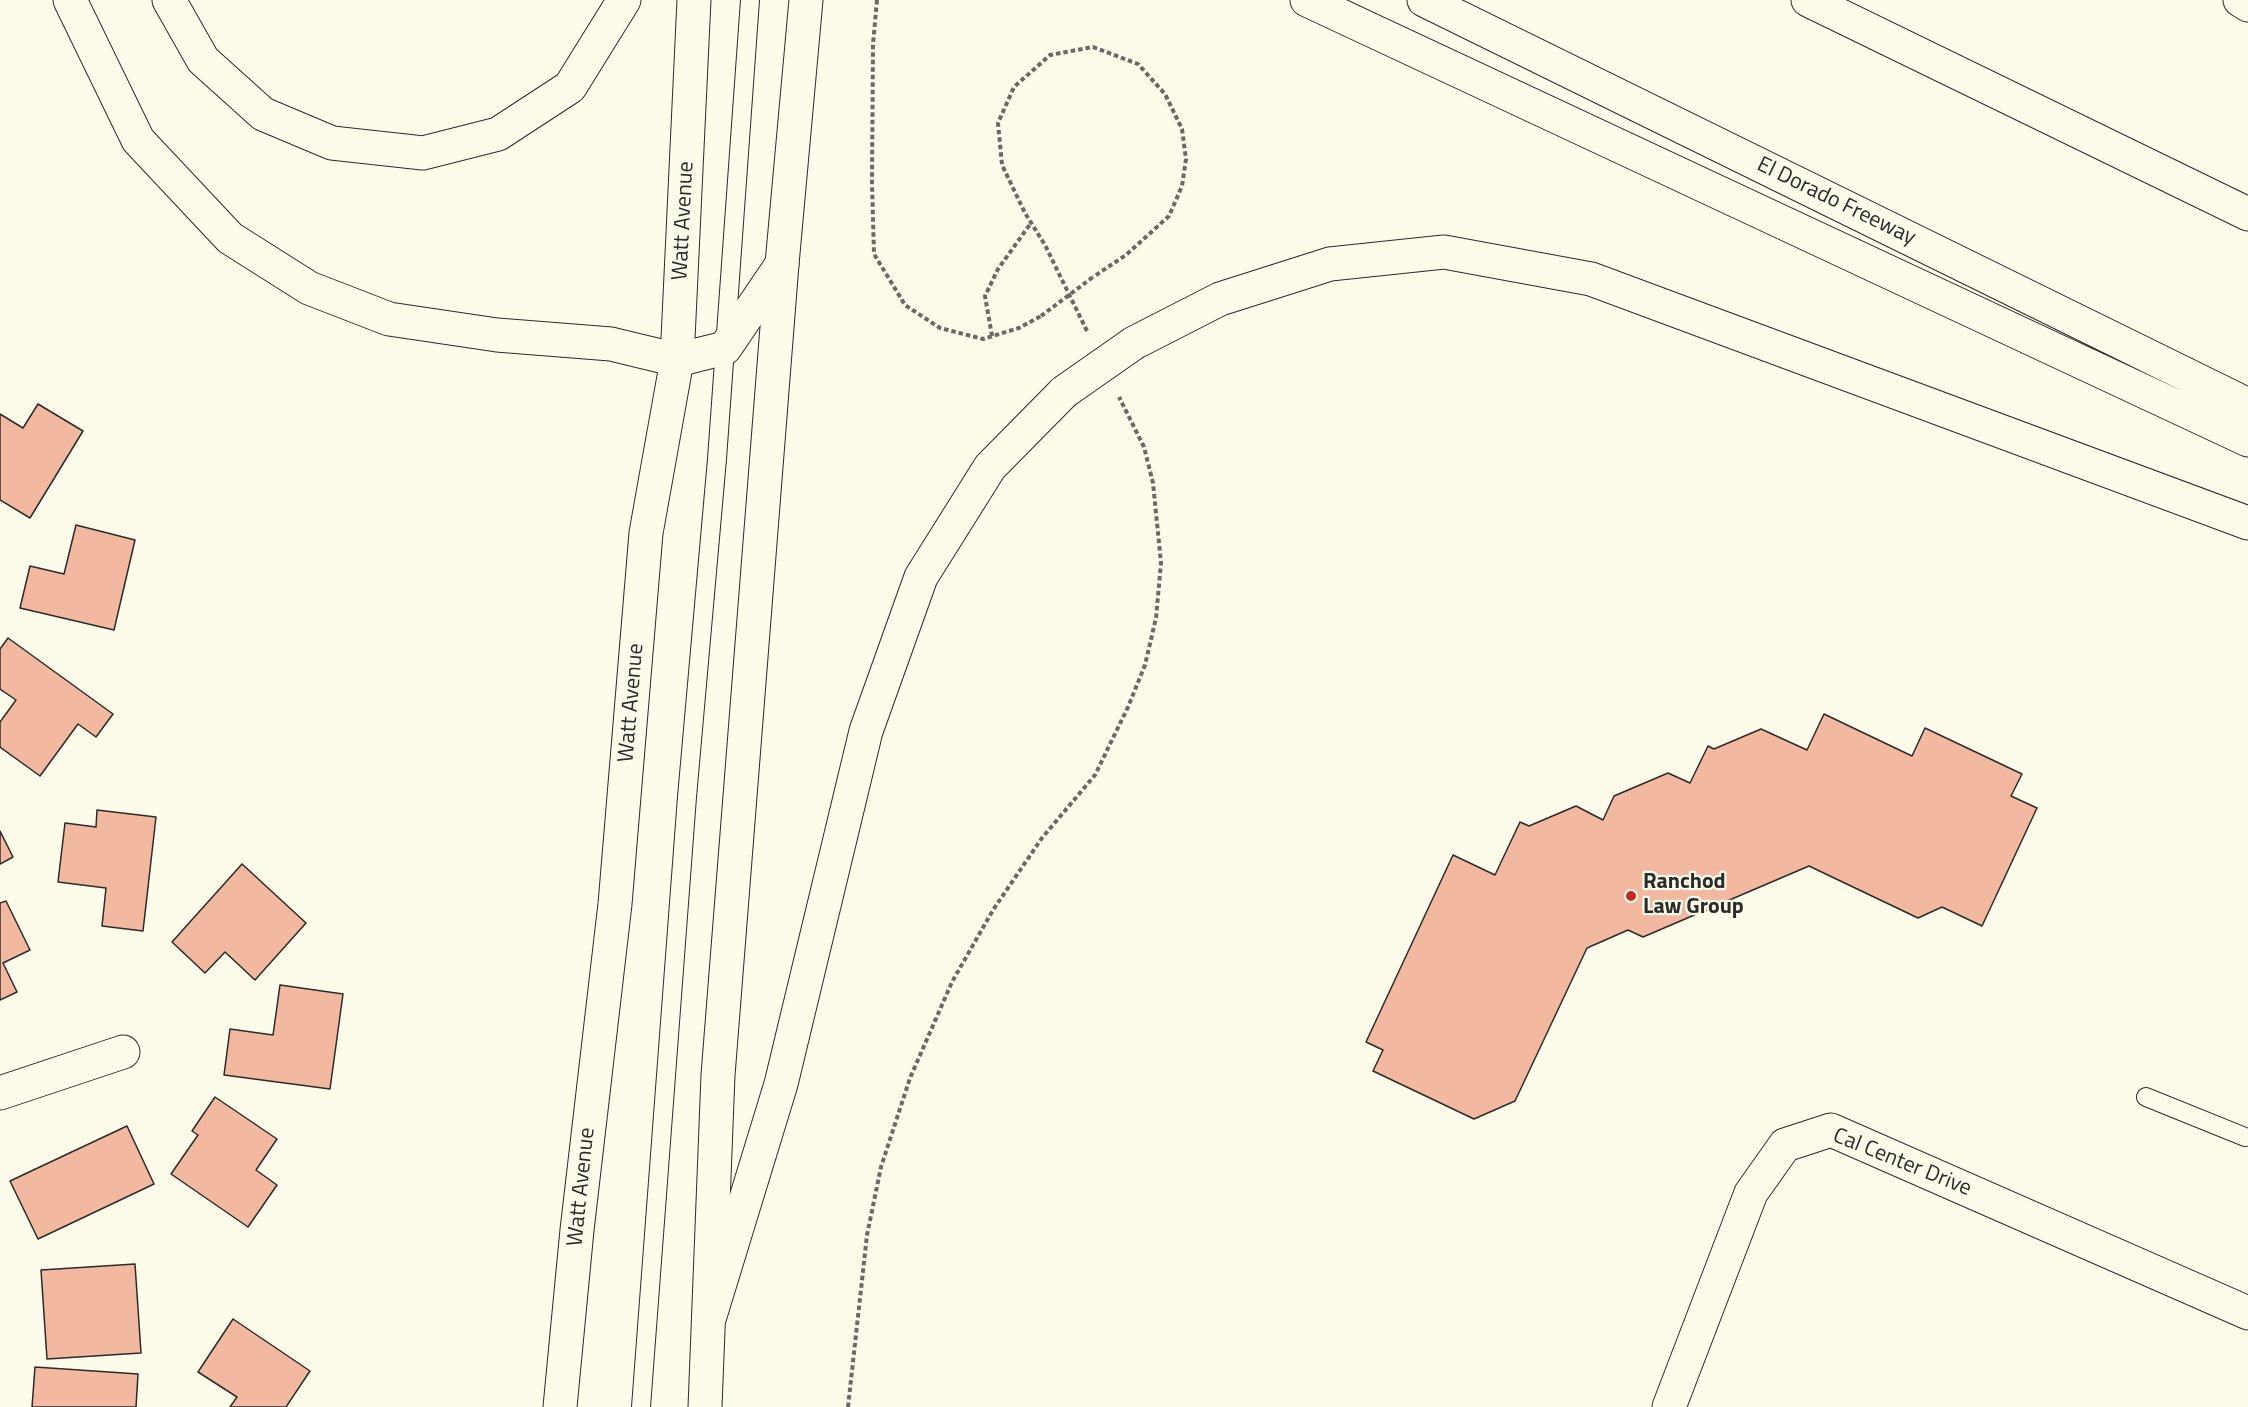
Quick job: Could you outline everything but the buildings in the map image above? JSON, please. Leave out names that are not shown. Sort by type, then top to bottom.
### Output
[{"type":"main road","points":[[70,0],[138,140],[230,238],[309,288],[388,319],[497,335],[611,344],[677,360],[725,348],[782,264]]},
{"type":"main road","points":[[170,0],[203,60],[263,114],[332,143],[423,153],[498,134],[570,87],[624,0]]},
{"type":"main road","name":"Watt Avenue","points":[[560,1407],[577,1230],[615,904],[646,533],[677,360],[694,0]]},
{"type":"main road","points":[[705,1407],[718,1075],[782,264],[806,0]]},
{"type":"main road","points":[[1307,0],[2248,440]]},
{"type":"main road","name":"El Dorado Freeway","points":[[1424,0],[2248,405]]},
{"type":"main road","points":[[1808,0],[2248,214]]},
{"type":"main road","points":[[2240,0],[2248,5]]},
{"type":"main road","points":[[710,1316],[781,1084],[866,731],[921,577],[990,467],[1064,392],[1134,343],[1220,299],[1330,264],[1444,252],[1591,279],[2248,524]]},
{"type":"main road","points":[[0,1093],[123,1052]]},
{"type":"main road","name":"Cal Center Drive","points":[[1669,1407],[1751,1193],[1785,1145],[1831,1130],[2248,1313]]},
{"type":"lane","points":[[641,1407],[687,797],[717,459],[750,0]]},
{"type":"lane","points":[[2146,1097],[2245,1137]]},
{"type":"path","points":[[877,0],[873,44],[874,254],[905,305],[940,328],[983,339],[1020,328],[1041,316],[1093,277],[1126,255],[1169,216],[1182,186],[1186,159],[1182,129],[1165,94],[1138,64],[1093,47],[1050,55],[1014,87],[998,123],[1002,165],[1031,223],[1045,245],[1089,335]]},
{"type":"path","points":[[992,336],[985,296],[998,269],[1031,223]]},
{"type":"path","points":[[848,1407],[867,1235],[881,1167],[910,1078],[952,982],[993,910],[1042,838],[1095,774],[1128,707],[1145,665],[1156,618],[1161,563],[1153,483],[1144,447],[1118,393]]},
{"type":"place","name":"Ranchod Law Group","points":[[1631,896]]}]
